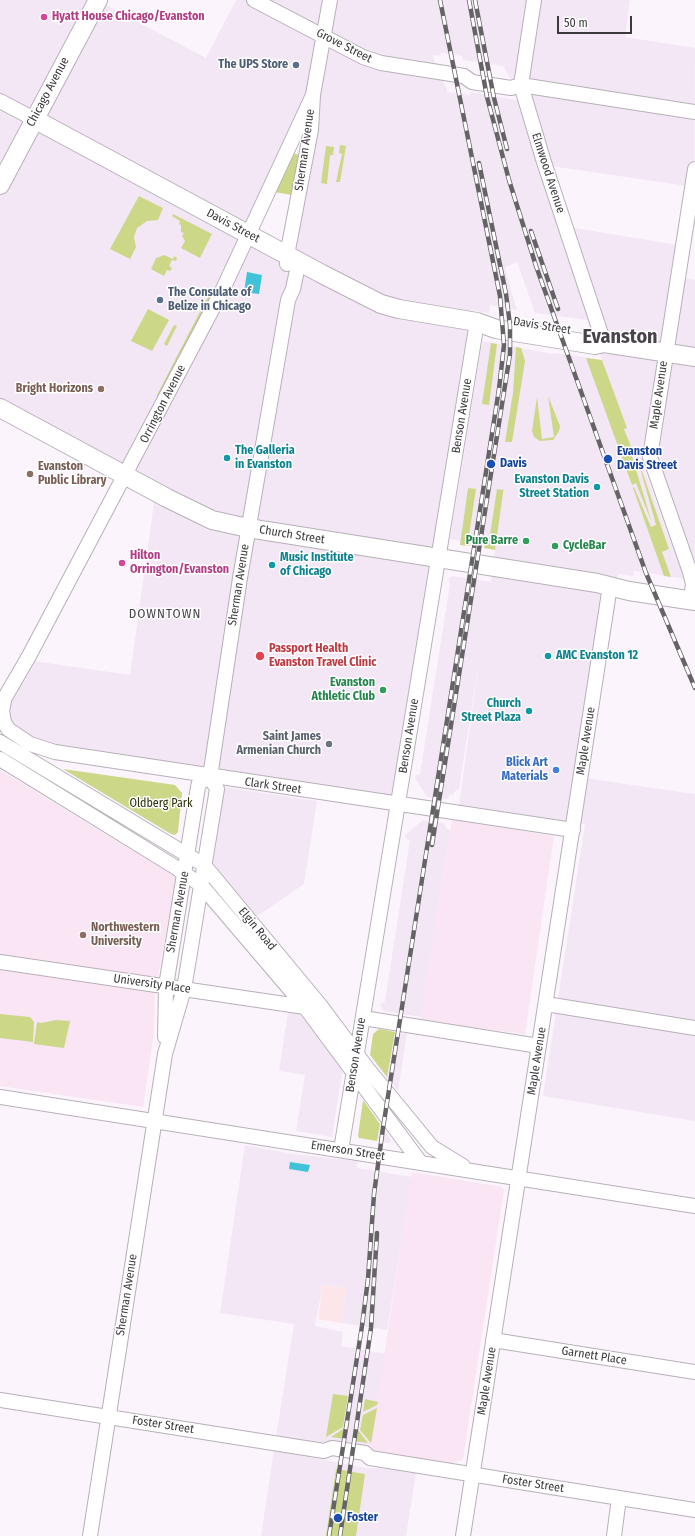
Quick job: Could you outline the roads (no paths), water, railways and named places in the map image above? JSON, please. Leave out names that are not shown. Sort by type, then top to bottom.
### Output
[{"type":"main road","name":"Chicago Avenue","points":[[0,185],[98,0]]},
{"type":"main road","name":"Davis Street","points":[[34,119],[381,304],[399,309],[477,322],[496,329],[595,345],[604,342],[695,357]]},
{"type":"main road","name":"Church Street","points":[[0,408],[125,476],[212,520],[248,528],[610,586],[630,582],[694,595]]},
{"type":"street","name":"Grove Street","points":[[254,0],[363,57],[381,63],[464,76],[473,72],[512,78],[521,85],[695,112]]},
{"type":"street","name":"Sherman Avenue","points":[[90,1536],[107,1417],[165,1054],[184,989],[217,789],[210,776],[214,747],[248,528],[288,300],[311,130],[312,95],[330,0]]},
{"type":"street","name":"Elmwood Avenue","points":[[534,0],[521,85],[543,159],[604,342]]},
{"type":"street","name":"Orrington Avenue","points":[[2,703],[30,656],[223,289],[312,95]]},
{"type":"street","name":"Davis Street","points":[[0,101],[34,119]]},
{"type":"street","name":"Maple Avenue","points":[[694,595],[690,572],[650,457],[665,353],[695,169]]},
{"type":"street","name":"Benson Avenue","points":[[341,1150],[477,322]]},
{"type":"street","name":"Maple Avenue","points":[[463,1536],[610,586]]},
{"type":"street","name":"Clark Street","points":[[2,703],[4,722],[8,729],[18,738],[56,752],[573,830]]},
{"type":"street","name":"Elgin Road","points":[[0,742],[204,865],[320,1005],[357,1054],[432,1147],[468,1169]]},
{"type":"street","points":[[189,773],[202,765],[214,747]]},
{"type":"street","name":"Elgin Road","points":[[0,759],[185,873],[201,885],[305,1007],[420,1162]]},
{"type":"street","name":"Sherman Avenue","points":[[165,1054],[166,986],[199,784],[210,776]]},
{"type":"street","name":"University Place","points":[[0,962],[305,1007]]},
{"type":"street","points":[[546,1004],[695,1028]]},
{"type":"street","points":[[363,1018],[539,1046]]},
{"type":"street","name":"Emerson Street","points":[[0,1098],[154,1120],[695,1206]]},
{"type":"street","name":"Garnett Place","points":[[493,1340],[695,1372]]},
{"type":"street","name":"Foster Street","points":[[0,1400],[326,1451],[332,1448],[365,1453],[370,1458],[695,1510]]},
{"type":"street","points":[[614,1536],[619,1498]]},
{"type":"water","points":[[247,272],[262,275],[259,294],[244,292]]},
{"type":"water","points":[[290,1162],[310,1165],[308,1172],[289,1169]]},
{"type":"railway","points":[[329,1536],[362,1326],[368,1279],[374,1194],[383,1128],[499,389],[504,345],[500,296],[440,0]]},
{"type":"railway","points":[[469,0],[487,97],[509,180],[536,266],[646,573],[695,688]]},
{"type":"railway","points":[[475,0],[494,98],[507,149]]},
{"type":"railway","points":[[432,845],[510,354],[510,325],[506,294],[479,163]]},
{"type":"railway","points":[[531,231],[558,309]]},
{"type":"railway","points":[[340,1536],[371,1328],[377,1233]]},
{"type":"place","name":"Hyatt House Chicago/Evanston","points":[[44,17]]},
{"type":"place","name":"The UPS Store","points":[[296,65]]},
{"type":"place","name":"The Consulate of Belize in Chicago","points":[[160,300]]},
{"type":"place","name":"Bright Horizons","points":[[101,389]]},
{"type":"place","name":"The Galleria in Evanston","points":[[227,458]]},
{"type":"place","name":"Evanston Davis Street","points":[[608,459]]},
{"type":"place","name":"Davis","points":[[491,464]]},
{"type":"place","name":"Evanston Public Library","points":[[30,474]]},
{"type":"place","name":"Evanston Davis Street Station","points":[[597,487]]},
{"type":"place","name":"Pure Barre","points":[[526,541]]},
{"type":"place","name":"CycleBar","points":[[555,546]]},
{"type":"place","name":"Hilton Orrington/Evanston","points":[[122,563]]},
{"type":"place","name":"Music Institute of Chicago","points":[[272,565]]},
{"type":"place","name":"Passport Health Evanston Travel Clinic","points":[[260,656]]},
{"type":"place","name":"AMC Evanston 12","points":[[548,656]]},
{"type":"place","name":"Evanston Athletic Club","points":[[383,690]]},
{"type":"place","name":"Church Street Plaza","points":[[529,711]]},
{"type":"place","name":"Saint James Armenian Church","points":[[329,744]]},
{"type":"place","name":"Blick Art Materials","points":[[556,770]]},
{"type":"place","name":"Northwestern University","points":[[83,935]]},
{"type":"place","name":"Foster","points":[[338,1518]]},
{"type":"district","name":"Evanston","points":[[620,337]]},
{"type":"district","name":"DOWNTOWN","points":[[165,614]]},
{"type":"park label","name":"Oldberg Park","points":[[161,804]]}]
